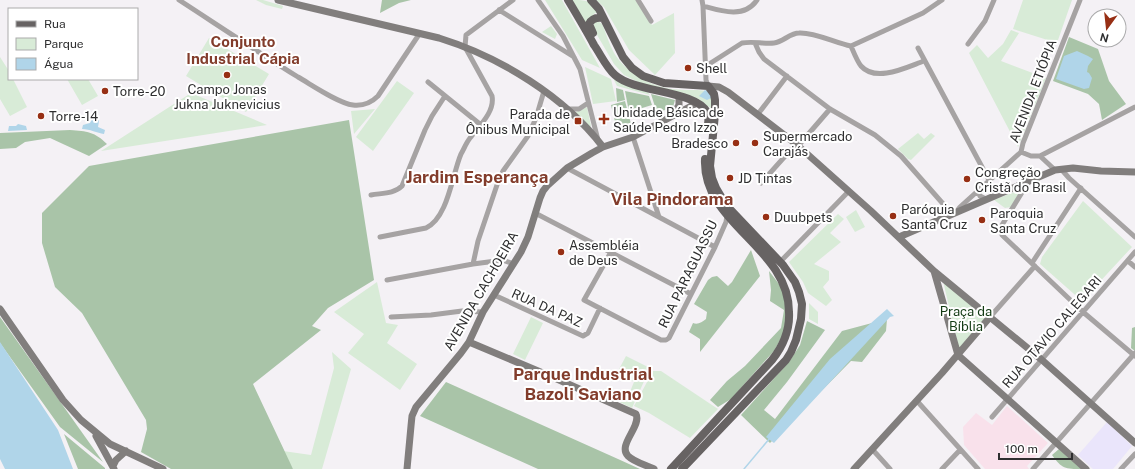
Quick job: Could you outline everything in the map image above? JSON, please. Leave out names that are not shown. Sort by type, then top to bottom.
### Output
[{"type":"main road","points":[[568,0],[608,66],[618,77],[633,84],[679,96],[697,103],[704,108],[708,114],[704,164],[707,182],[711,193],[717,204],[760,250],[783,282],[789,302],[789,324],[783,344],[772,360],[671,469]]},
{"type":"main road","points":[[591,0],[596,4],[623,57],[632,68],[643,76],[664,83],[708,86],[714,94],[715,114],[710,166],[712,178],[716,188],[726,205],[780,262],[795,282],[802,304],[800,328],[791,352],[775,372],[682,469]]},
{"type":"main road","points":[[603,18],[595,18],[591,21],[589,24],[590,29],[616,70],[633,84]]},
{"type":"main road","points":[[678,469],[680,458]]},
{"type":"street","points":[[179,0],[311,85],[343,103],[352,105],[366,104],[373,101],[378,96],[420,33]]},
{"type":"street","points":[[278,0],[420,33],[465,46],[515,72],[544,91],[567,109],[603,147]]},
{"type":"street","points":[[380,237],[426,228],[432,226],[436,221],[443,207],[461,155],[469,139],[486,118],[493,100],[465,46],[466,35],[512,0]]},
{"type":"street","points":[[538,0],[563,36],[580,69],[598,141]]},
{"type":"street","points":[[638,0],[651,21]]},
{"type":"street","points":[[757,0],[749,9],[738,12],[721,11],[702,3],[706,80],[708,86],[719,87],[728,92],[797,145],[849,191],[934,271],[1042,360],[1135,443]]},
{"type":"street","points":[[706,66],[742,43],[774,43],[799,32],[815,35],[851,46],[923,13],[942,0]]},
{"type":"street","points":[[968,44],[985,21],[994,0]]},
{"type":"street","name":"AVENIDA ETIÓPIA","points":[[954,213],[1021,152],[1080,0]]},
{"type":"street","points":[[499,10],[574,58]]},
{"type":"street","points":[[755,43],[759,52],[764,58],[787,76],[830,109],[875,134],[901,156],[954,213]]},
{"type":"street","points":[[851,46],[861,66],[875,74],[885,74],[924,61]]},
{"type":"street","points":[[918,48],[989,180]]},
{"type":"street","points":[[758,114],[787,76]]},
{"type":"street","points":[[428,82],[481,125]]},
{"type":"street","points":[[473,264],[478,241],[498,182],[503,171],[528,136],[536,118],[544,91]]},
{"type":"street","points":[[371,195],[394,192],[402,186],[425,130],[445,96]]},
{"type":"street","points":[[671,116],[679,105],[679,96]]},
{"type":"street","points":[[567,109],[579,110],[588,103]]},
{"type":"street","name":"AVENIDA CACHOEIRA","points":[[407,469],[410,426],[416,407],[469,342],[483,312],[514,264],[528,237],[543,191],[567,168],[603,147],[633,137],[697,103]]},
{"type":"street","points":[[1021,152],[1031,156],[1040,156],[1135,107]]},
{"type":"street","points":[[761,183],[830,109]]},
{"type":"street","points":[[633,137],[659,217]]},
{"type":"street","points":[[1040,156],[1081,188],[1135,237]]},
{"type":"street","points":[[567,168],[715,247]]},
{"type":"street","points":[[899,237],[1058,169],[1135,172]]},
{"type":"street","points":[[1030,181],[1002,225],[1002,235],[1083,312],[1134,354],[1033,469]]},
{"type":"street","points":[[854,469],[958,355],[1034,264],[1081,188]]},
{"type":"street","points":[[780,262],[849,191]]},
{"type":"street","points":[[978,191],[980,196],[986,199]]},
{"type":"street","points":[[535,213],[691,294]]},
{"type":"street","name":"RUA PARAGUASSU","points":[[600,308],[661,340],[666,340],[669,338],[715,247],[726,222],[727,215]]},
{"type":"street","points":[[600,308],[584,300],[611,252]]},
{"type":"street","name":"RUA OTAVIO CALEGARI","points":[[992,417],[1135,252]]},
{"type":"street","points":[[387,280],[502,260],[514,264]]},
{"type":"street","points":[[1128,261],[1135,267]]},
{"type":"street","points":[[934,271],[958,355],[1086,469]]},
{"type":"street","name":"RUA DA PAZ","points":[[494,296],[583,336],[588,333],[600,308]]},
{"type":"street","points":[[0,309],[63,400],[81,420],[110,444],[163,469]]},
{"type":"street","points":[[391,317],[431,315],[462,311],[483,312]]},
{"type":"street","points":[[469,342],[636,414],[637,422],[627,443],[625,452],[627,456],[632,459],[654,469]]},
{"type":"street","points":[[917,400],[978,469]]},
{"type":"street","points":[[94,432],[114,468]]},
{"type":"street","points":[[110,444],[114,468]]},
{"type":"street","points":[[872,449],[890,469]]},
{"type":"street","points":[[942,469],[960,450]]},
{"type":"street","points":[[114,468],[116,460],[126,451]]},
{"type":"street","points":[[1121,469],[1135,454]]},
{"type":"shaded area","points":[[1007,406],[1048,443],[1027,466],[1029,469],[985,469],[964,445],[963,427],[976,413],[992,425]]},
{"type":"shaded area","points":[[1107,422],[1132,446],[1113,469],[1093,469],[1078,455]]},
{"type":"green space","points":[[256,0],[263,0],[283,6],[282,9],[266,5]]},
{"type":"green space","points":[[382,0],[411,0],[399,3],[380,13]]},
{"type":"green space","points":[[545,0],[562,0],[600,68],[582,60]]},
{"type":"green space","points":[[572,0],[581,0],[591,3],[599,13],[595,13],[586,24]]},
{"type":"green space","points":[[596,0],[636,0],[652,25],[674,13],[675,53],[655,75],[629,50],[604,7]]},
{"type":"green space","points":[[1023,0],[1072,0],[1057,43],[1013,29]]},
{"type":"green space","points":[[598,21],[602,24],[614,53],[630,71],[644,80],[659,86],[707,91],[709,92],[714,108],[711,108],[699,101],[640,83],[624,75],[614,64],[593,28],[594,23]]},
{"type":"green space","points":[[551,26],[557,34],[555,39],[542,32]]},
{"type":"green space","points":[[1011,30],[1019,33],[1001,61],[1046,78],[1018,147],[969,53],[977,45],[988,58],[1003,44]]},
{"type":"green space","points":[[1069,37],[1087,44],[1087,48],[1098,49],[1109,81],[1126,104],[1102,120],[1099,104],[1088,94],[1053,81]]},
{"type":"green space","name":"Campo Jonas Jukna Juknevicius","points":[[209,38],[269,74],[246,112],[186,76]]},
{"type":"green space","points":[[0,57],[8,69],[8,80],[14,80],[27,107],[10,116],[0,99]]},
{"type":"green space","points":[[585,67],[611,79],[616,101],[593,104]]},
{"type":"green space","points":[[613,78],[647,91],[650,95],[617,86]]},
{"type":"green space","points":[[68,80],[89,80],[98,96],[82,105]]},
{"type":"green space","points":[[397,81],[414,93],[373,151],[356,137]]},
{"type":"green space","points":[[616,88],[623,90],[625,100],[617,102]]},
{"type":"green space","points":[[625,91],[649,96],[652,105],[629,112]]},
{"type":"green space","points":[[191,93],[267,125],[101,151]]},
{"type":"green space","points":[[651,94],[675,100],[673,107],[657,113]]},
{"type":"green space","points":[[625,101],[632,128],[617,130],[611,105]]},
{"type":"green space","points":[[587,107],[591,126],[588,128],[574,113]]},
{"type":"green space","points":[[375,109],[354,134],[351,111]]},
{"type":"green space","points":[[349,120],[374,280],[328,308],[312,326],[321,330],[253,384],[293,469],[171,469],[141,452],[147,429],[146,420],[82,313],[55,287],[42,243],[42,213],[89,166]]},
{"type":"green space","points":[[70,130],[90,133],[99,137],[107,144],[89,156],[50,138],[25,142],[16,148],[0,149],[0,133]]},
{"type":"green space","points":[[918,133],[924,139],[931,133],[935,136],[911,160],[898,149]]},
{"type":"green space","points":[[1022,189],[1011,207],[1005,208],[994,200]]},
{"type":"green space","points":[[1083,201],[1132,247],[1082,301],[1040,264],[1042,257]]},
{"type":"green space","points":[[856,210],[865,227],[855,232],[846,217]]},
{"type":"green space","points":[[838,214],[844,219],[830,233],[841,242],[814,264],[829,271],[829,280],[823,287],[832,300],[826,306],[808,293],[803,282],[789,262]]},
{"type":"green space","points":[[751,250],[760,276],[700,352],[700,339],[689,332],[693,323],[695,324],[706,319],[707,312],[694,304],[708,280],[712,277],[717,276],[728,286],[732,282]]},
{"type":"green space","points":[[769,271],[785,295],[787,309],[784,333],[774,351],[731,399],[718,407],[710,400],[727,381],[745,366],[781,328],[784,310],[770,301],[771,290]]},
{"type":"green space","name":"Praça da Bíblia","points":[[943,281],[986,317],[959,349]]},
{"type":"green space","points":[[377,282],[386,323],[398,325],[387,343],[417,364],[400,390],[348,353],[364,334],[334,312]]},
{"type":"green space","points":[[809,303],[818,312],[818,324],[809,319]]},
{"type":"green space","points":[[0,317],[103,462],[60,427],[0,343]]},
{"type":"green space","points":[[531,317],[543,323],[525,360],[513,354]]},
{"type":"green space","points":[[887,319],[886,331],[862,362],[851,361],[770,443],[741,415],[789,362],[800,345],[807,321],[825,330],[787,382],[764,410],[775,419],[842,331]]},
{"type":"green space","points":[[1135,327],[1135,351],[1131,348],[1132,328]]},
{"type":"green space","points":[[332,352],[351,369],[322,469],[293,469],[283,451],[311,455],[334,368]]},
{"type":"green space","points":[[626,356],[650,368],[632,408],[613,399],[615,394],[627,399],[634,382],[617,373]]},
{"type":"green space","points":[[653,371],[661,371],[718,409],[690,438],[649,413],[634,406]]},
{"type":"green space","points":[[446,382],[640,469],[538,469],[420,416]]},
{"type":"green space","points":[[64,434],[105,468],[105,469],[78,469]]},
{"type":"green space","points":[[1059,449],[1082,469],[1072,469],[1061,466],[1052,455]]},
{"type":"water","points":[[1077,51],[1093,59],[1088,66],[1087,72],[1092,78],[1089,88],[1084,89],[1056,79],[1064,56]]},
{"type":"water","points":[[705,90],[711,93],[711,98],[707,100],[699,96]]},
{"type":"water","points":[[97,117],[99,121],[98,127],[105,130],[104,134],[82,129],[83,125],[90,123],[92,119]]},
{"type":"water","points":[[18,124],[26,126],[27,130],[8,131],[9,126],[16,126]]},
{"type":"water","points":[[887,309],[894,316],[890,317],[774,443],[766,437],[830,359]]},
{"type":"water","points":[[0,342],[58,430],[73,469],[5,469],[0,459]]},
{"type":"waterway","points":[[744,469],[770,438]]},
{"type":"place","name":"Shell","points":[[688,68]]},
{"type":"place","name":"Campo Jonas Jukna Juknevicius","points":[[227,75]]},
{"type":"place","name":"Torre-20","points":[[105,91]]},
{"type":"place","name":"Torre-14","points":[[41,116]]},
{"type":"place","name":"Unidade Básica de Saúde Pedro Izzo","points":[[604,119]]},
{"type":"place","name":"Parada de Ônibus Municipal","points":[[578,121]]},
{"type":"place","name":"Bradesco","points":[[736,143]]},
{"type":"place","name":"Supermercado Carajás","points":[[755,143]]},
{"type":"place","name":"JD Tintas","points":[[730,178]]},
{"type":"place","name":"Congreção Cristã do Brasil","points":[[967,179]]},
{"type":"place","name":"Paróquia Santa Cruz","points":[[893,216]]},
{"type":"place","name":"Duubpets","points":[[766,217]]},
{"type":"place","name":"Paroquia Santa Cruz","points":[[982,220]]},
{"type":"place","name":"Assembléia de Deus","points":[[561,252]]},
{"type":"district","name":"Conjunto Industrial Cápia","points":[[243,50]]},
{"type":"district","name":"Jardim Esperança","points":[[477,177]]},
{"type":"district","name":"Vila Pindorama","points":[[672,199]]},
{"type":"district","name":"Parque Industrial Bazoli Saviano","points":[[583,384]]}]
